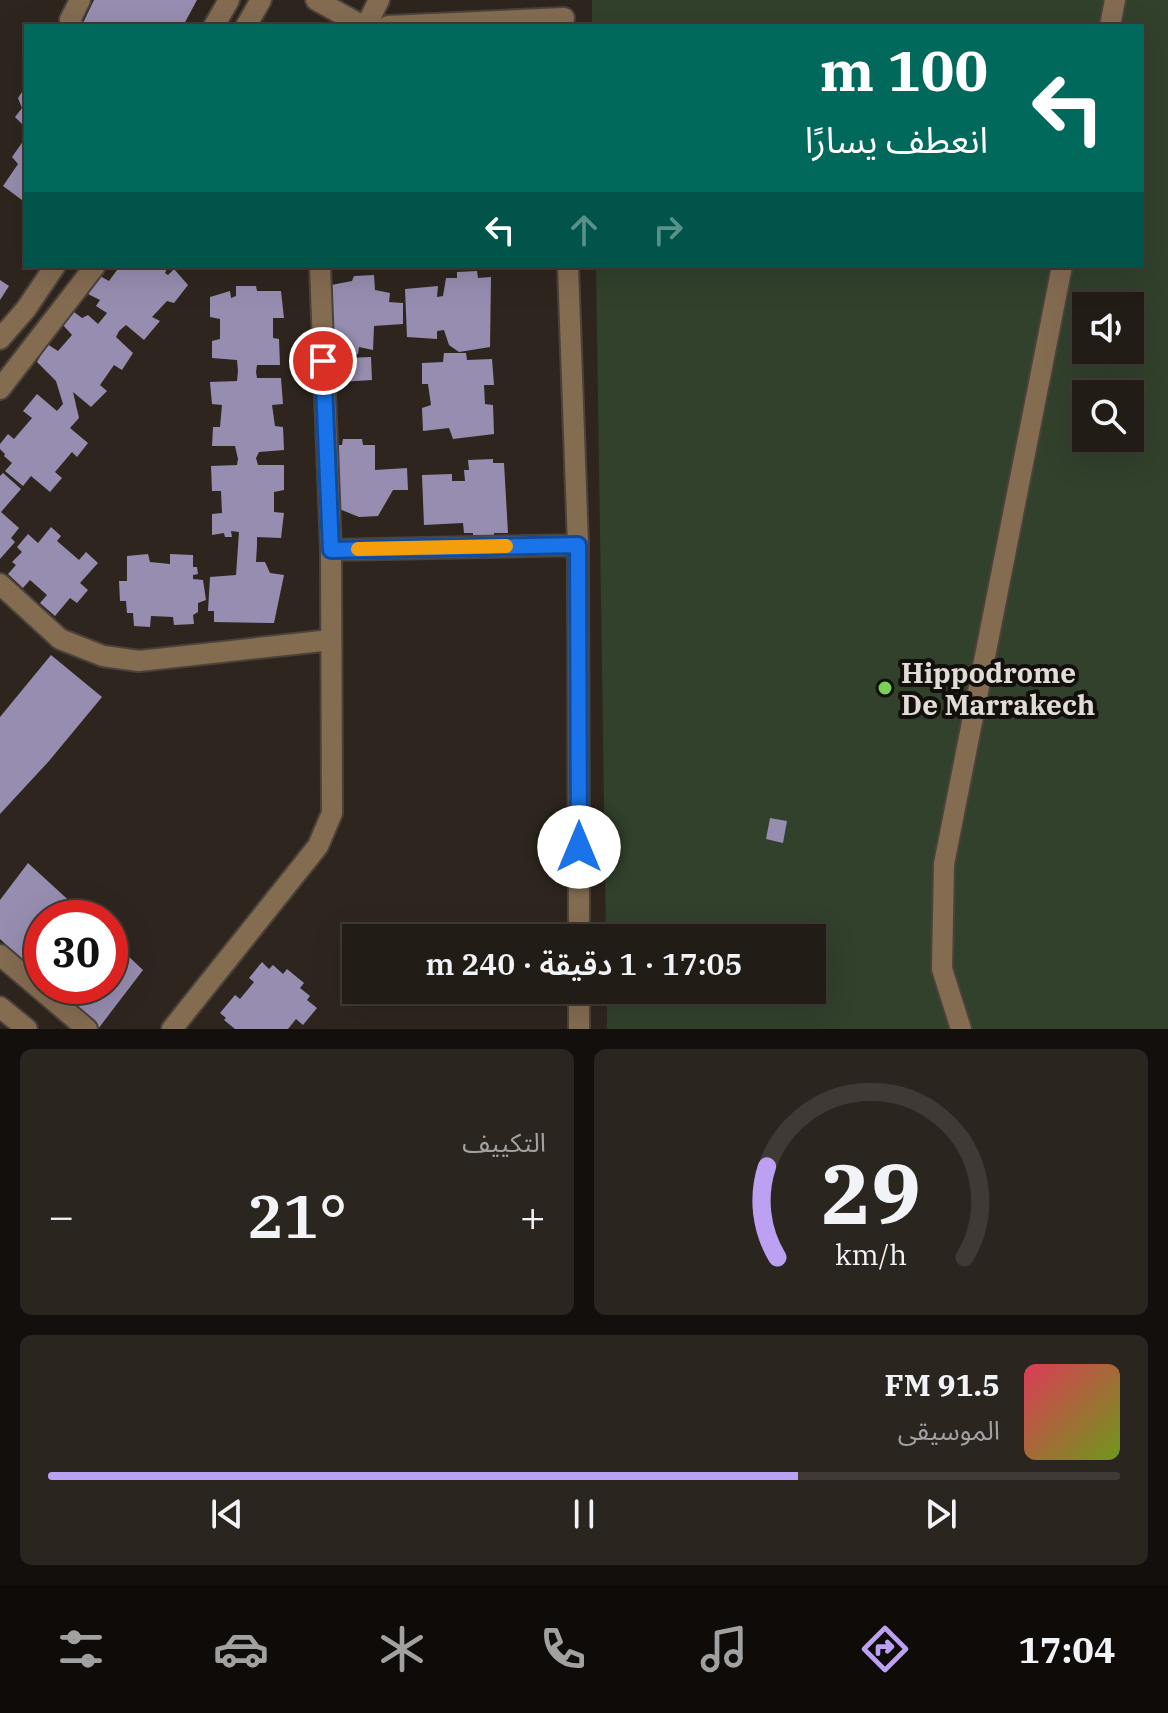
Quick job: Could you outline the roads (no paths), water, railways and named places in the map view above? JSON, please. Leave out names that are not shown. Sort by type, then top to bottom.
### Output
[{"type":"street","points":[[72,24],[70,20],[80,0]]},
{"type":"street","points":[[215,24],[229,0]]},
{"type":"street","points":[[247,24],[261,0]]},
{"type":"street","points":[[316,0],[360,24]]},
{"type":"street","points":[[365,24],[379,0]]},
{"type":"street","points":[[1110,24],[1115,0]]},
{"type":"street","points":[[420,24],[564,15]]},
{"type":"street","points":[[0,339],[26,309],[54,268]]},
{"type":"street","points":[[0,387],[93,268]]},
{"type":"street","points":[[172,1029],[318,846],[330,823],[331,550],[320,268]]},
{"type":"street","points":[[568,268],[578,545],[579,924]]},
{"type":"street","points":[[961,1029],[942,969],[944,864],[1062,268]]},
{"type":"street","points":[[331,550],[578,545]]},
{"type":"street","points":[[0,584],[60,639],[120,660],[139,661],[331,640]]},
{"type":"street","points":[[0,955],[87,1029]]},
{"type":"street","points":[[579,1004],[579,1029]]},
{"type":"street","points":[[0,1007],[27,1029]]},
{"type":"place","name":"Hippodrome De Marrakech","points":[[885,688]]}]
